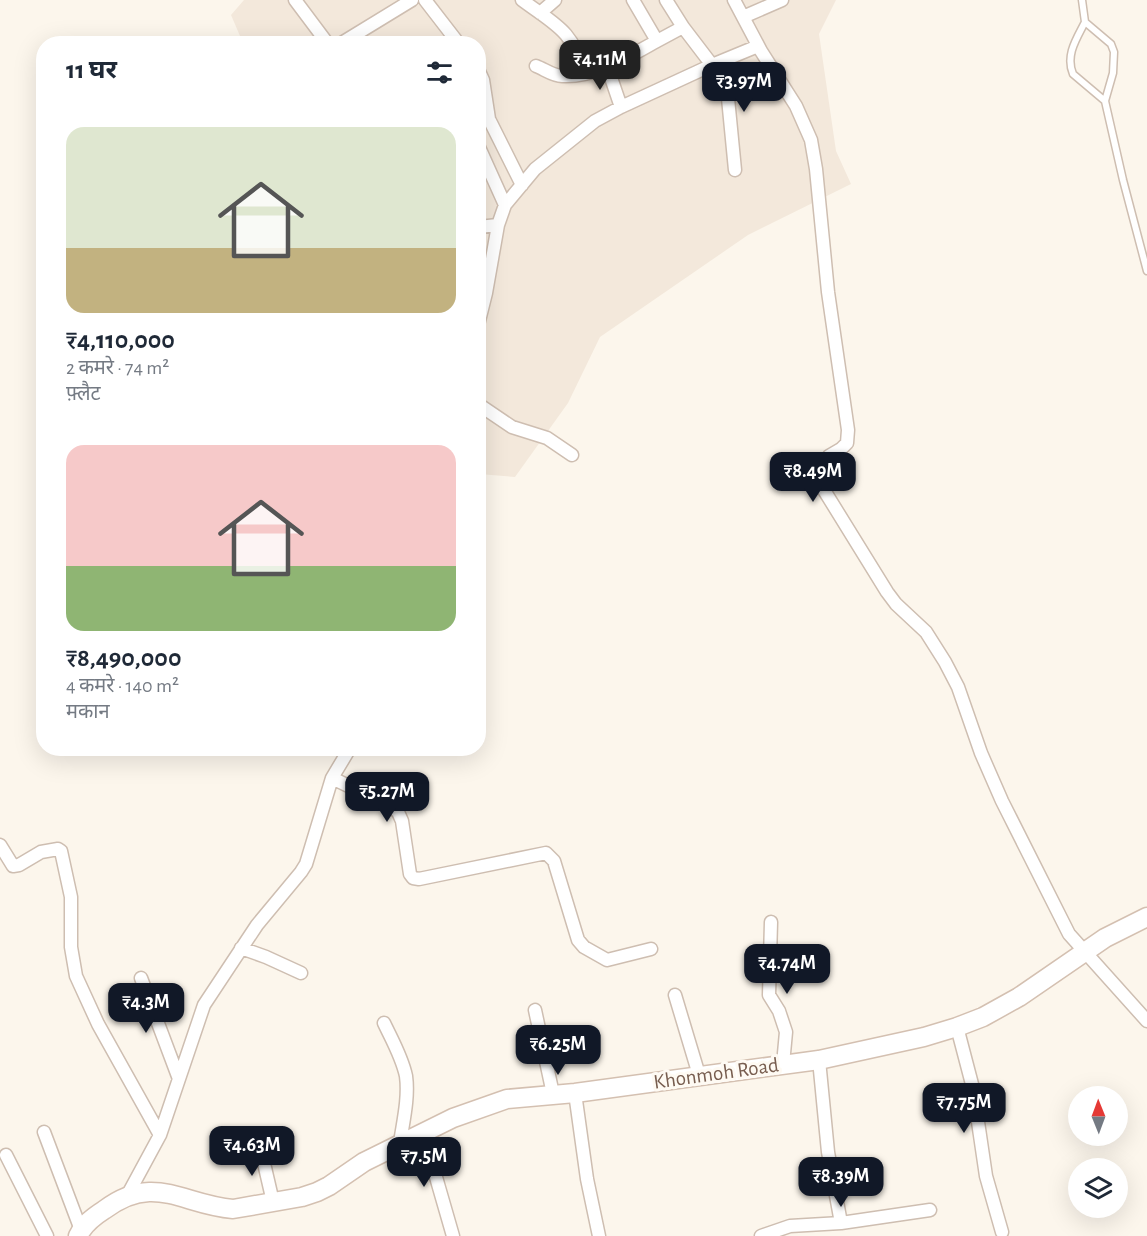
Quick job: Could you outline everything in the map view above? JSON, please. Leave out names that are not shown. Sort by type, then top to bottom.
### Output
[{"type":"main road","name":"Khonmoh Road","points":[[80,1233],[89,1220],[108,1207],[127,1196],[146,1191],[158,1191],[233,1209],[302,1197],[329,1186],[364,1162],[423,1132],[453,1118],[507,1099],[575,1093],[819,1060],[924,1037],[983,1017],[1019,997],[1106,938],[1147,917]]},
{"type":"street","points":[[295,0],[322,36]]},
{"type":"street","points":[[363,36],[412,0]]},
{"type":"street","points":[[425,0],[453,36]]},
{"type":"street","points":[[522,0],[560,27],[573,44],[585,73]]},
{"type":"street","points":[[540,13],[555,0]]},
{"type":"street","points":[[633,0],[657,41]]},
{"type":"street","points":[[666,0],[683,27],[717,63],[727,88],[735,170]]},
{"type":"street","points":[[734,0],[758,46],[804,122],[811,140],[828,292],[848,430],[847,443],[828,456],[819,476],[819,482],[886,592],[926,632],[945,662],[958,687],[981,753],[1002,801],[1069,934],[1147,1021]]},
{"type":"street","points":[[743,17],[782,0]]},
{"type":"street","points":[[536,66],[562,76],[585,73],[607,66],[683,27]]},
{"type":"street","points":[[486,293],[498,225],[505,205],[535,169],[595,121],[621,106],[758,46]]},
{"type":"street","points":[[607,66],[621,106]]},
{"type":"street","points":[[486,100],[489,119],[522,185]]},
{"type":"street","points":[[486,163],[505,205]]},
{"type":"street","points":[[486,226],[498,225]]},
{"type":"street","points":[[486,409],[512,427],[547,438],[572,455]]},
{"type":"street","points":[[127,1196],[160,1135],[204,1005],[256,925],[301,873],[306,864],[332,778],[345,756]]},
{"type":"street","points":[[332,778],[398,812],[402,821],[410,874],[413,878],[419,879],[546,853],[554,861],[581,944],[607,960],[651,949]]},
{"type":"street","points":[[0,845],[13,866],[41,852],[58,849],[61,851],[71,897],[71,947],[76,976],[98,1024],[160,1135]]},
{"type":"street","points":[[771,922],[769,995],[779,1011],[786,1032],[783,1064]]},
{"type":"street","points":[[241,948],[301,973]]},
{"type":"street","points":[[141,978],[179,1079]]},
{"type":"street","points":[[675,995],[699,1075]]},
{"type":"street","points":[[535,1010],[553,1094]]},
{"type":"street","points":[[384,1023],[400,1058],[406,1078],[400,1143]]},
{"type":"street","points":[[957,1027],[969,1066],[981,1150],[991,1198],[1002,1232]]},
{"type":"street","points":[[819,1060],[831,1173],[841,1223]]},
{"type":"street","points":[[575,1093],[587,1179],[599,1236]]},
{"type":"street","points":[[44,1132],[80,1233]]},
{"type":"street","points":[[423,1132],[453,1236]]},
{"type":"street","points":[[260,1146],[273,1202]]},
{"type":"street","points":[[6,1155],[47,1236]]},
{"type":"street","points":[[760,1236],[790,1226],[841,1223],[930,1210]]},
{"type":"lane","points":[[1082,0],[1086,22],[1071,51],[1072,72],[1105,101]]},
{"type":"lane","points":[[1086,22],[1111,44],[1114,52],[1113,73],[1105,101],[1147,271]]},
{"type":"shaded area","points":[[244,0],[836,0],[819,34],[836,151],[851,184],[748,235],[600,337],[568,403],[515,477],[486,475],[486,36],[240,36],[231,15]]}]
